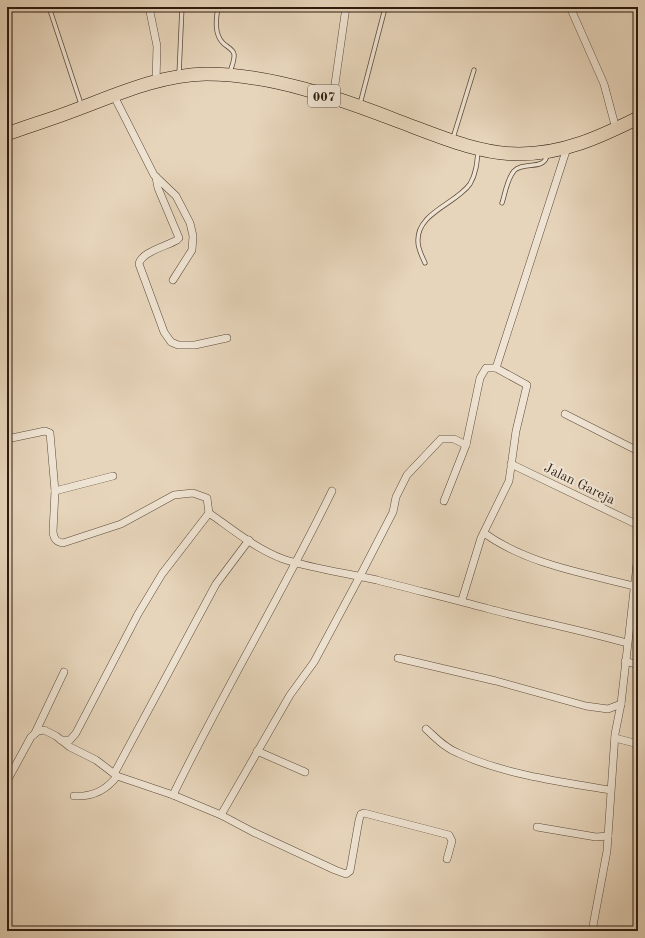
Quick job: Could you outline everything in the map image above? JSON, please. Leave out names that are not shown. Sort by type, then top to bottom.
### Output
[{"type":"highway","name":"007","points":[[7,134],[82,107],[113,94],[156,81],[207,74],[268,81],[359,106],[452,141],[478,148],[517,154],[546,152],[567,148],[590,140],[638,118]]},
{"type":"street","points":[[149,7],[157,46],[156,81]]},
{"type":"street","points":[[333,98],[346,7]]},
{"type":"street","points":[[570,7],[604,84],[616,129]]},
{"type":"street","points":[[113,94],[156,177],[158,188],[179,238],[146,254],[141,259],[139,264],[167,339],[174,344],[189,346],[227,338]]},
{"type":"street","points":[[496,368],[567,148]]},
{"type":"street","points":[[156,177],[176,196],[190,223],[193,236],[192,250],[174,280]]},
{"type":"street","points":[[444,501],[466,445],[480,378],[486,368],[496,368],[527,385],[509,481],[484,533],[472,564],[462,600]]},
{"type":"street","points":[[565,414],[638,451]]},
{"type":"street","points":[[7,439],[45,431],[50,432],[55,491],[53,532],[55,538],[60,542],[121,524],[162,501],[181,494],[193,493],[207,498],[209,513],[162,574],[138,614],[76,733],[70,740],[61,740]]},
{"type":"street","points":[[221,815],[290,695],[314,662],[393,512],[396,497],[407,474],[441,439],[454,439],[466,445]]},
{"type":"street","name":"Jalan Gareja","points":[[511,464],[638,525]]},
{"type":"street","points":[[55,491],[113,476]]},
{"type":"street","points":[[173,795],[210,720],[297,562],[332,491]]},
{"type":"street","points":[[209,513],[266,551],[321,570],[360,576],[462,600],[627,643]]},
{"type":"street","points":[[484,533],[512,551],[635,591]]},
{"type":"street","points":[[74,796],[86,797],[100,792],[113,781],[116,775],[115,769],[127,751],[216,584],[249,540]]},
{"type":"street","points":[[592,931],[607,851],[610,790],[615,738],[621,704],[638,555]]},
{"type":"street","points":[[398,658],[496,681],[586,706],[608,709],[621,704]]},
{"type":"street","points":[[625,661],[638,664]]},
{"type":"street","points":[[7,781],[27,744],[35,733],[64,672]]},
{"type":"street","points":[[426,729],[445,746],[457,753],[482,762],[530,776],[610,790]]},
{"type":"street","points":[[35,733],[44,730],[77,751],[96,760],[116,775],[173,795],[221,815],[253,832],[346,874],[350,871],[359,820],[361,814],[364,813],[449,835],[452,841],[447,859]]},
{"type":"street","points":[[615,738],[638,744]]},
{"type":"street","points":[[257,751],[305,772]]},
{"type":"street","points":[[537,827],[596,838],[608,836]]},
{"type":"lane","points":[[49,7],[82,107]]},
{"type":"lane","points":[[179,77],[182,7]]},
{"type":"lane","points":[[218,7],[216,19],[219,36],[224,44],[232,50],[234,55],[229,76]]},
{"type":"lane","points":[[635,7],[638,12]]},
{"type":"lane","points":[[359,106],[384,12]]},
{"type":"lane","points":[[452,141],[474,70]]},
{"type":"lane","points":[[425,263],[417,240],[423,224],[433,214],[462,193],[469,186],[476,169],[478,148]]},
{"type":"lane","points":[[502,203],[510,177],[514,170],[519,167],[542,163],[548,156],[546,152]]}]
